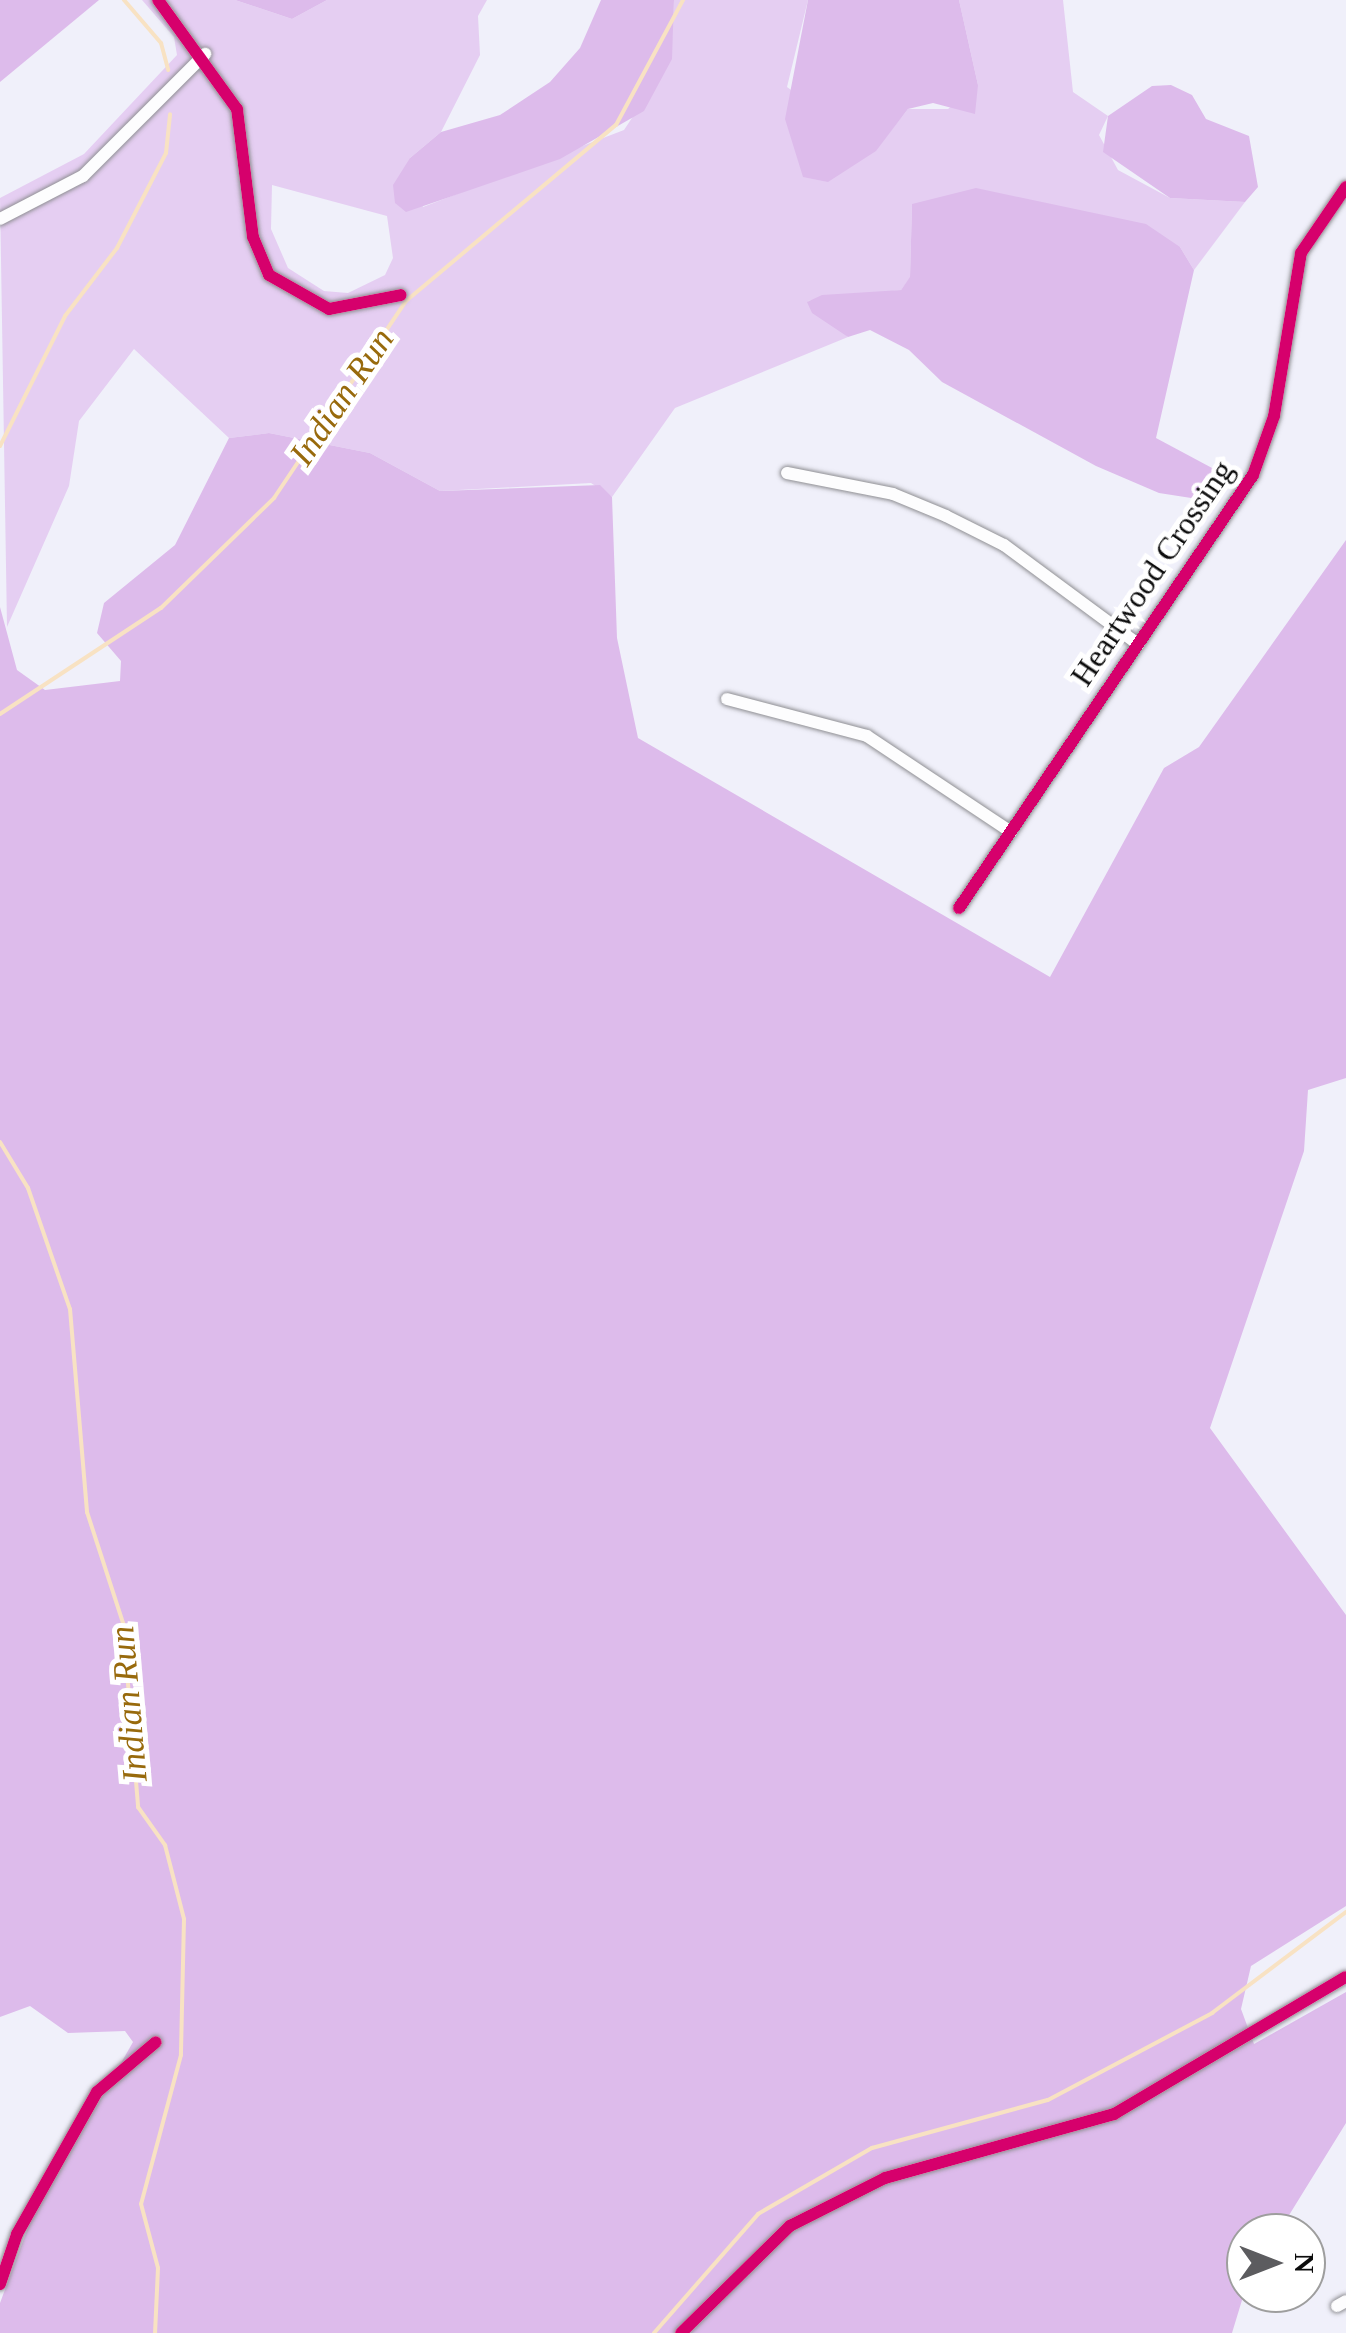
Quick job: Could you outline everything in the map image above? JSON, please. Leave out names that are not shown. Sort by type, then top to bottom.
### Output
[{"type":"street","points":[[158,0],[205,54],[248,144],[254,237],[268,275],[329,310],[401,295]]},
{"type":"street","points":[[0,219],[83,176],[205,54]]},
{"type":"street","name":"Heartwood Crossing","points":[[959,908],[1253,476],[1274,416],[1301,253],[1346,187]]},
{"type":"street","points":[[787,473],[893,494],[946,516],[1004,545],[1138,644]]},
{"type":"street","points":[[728,699],[867,736],[1011,832]]},
{"type":"street","points":[[681,2333],[790,2226],[885,2178],[1114,2114],[1346,1977]]},
{"type":"street","points":[[0,2284],[17,2234],[97,2092],[156,2042]]},
{"type":"shaded area","points":[[0,0],[99,0],[0,82]]},
{"type":"shaded area","points":[[142,0],[235,0],[292,19],[327,0],[487,0],[478,16],[480,55],[441,132],[410,158],[423,207],[624,130],[671,59],[674,0],[808,0],[787,87],[875,151],[908,109],[948,109],[978,85],[959,0],[1063,0],[1073,92],[1108,116],[1099,135],[1118,170],[1170,198],[1245,202],[1194,270],[1180,247],[912,204],[910,278],[901,290],[808,301],[848,337],[675,408],[612,497],[591,483],[440,491],[370,453],[269,433],[229,438],[134,349],[79,421],[69,486],[7,627],[0,198],[84,154],[177,55],[174,37]],"holes":[[[272,185],[387,216],[393,258],[385,275],[348,293],[324,291],[288,268],[271,229]]]},
{"type":"shaded area","points":[[235,0],[327,0],[292,19]]},
{"type":"shaded area","points":[[601,0],[674,0],[672,59],[644,111],[560,159],[406,212],[395,203],[393,185],[410,158],[441,132],[500,115],[550,82],[580,48]]},
{"type":"shaded area","points":[[808,0],[959,0],[978,85],[975,114],[933,103],[908,109],[876,151],[828,182],[803,177],[785,119]]},
{"type":"shaded area","points":[[1171,85],[1192,95],[1206,119],[1249,136],[1258,187],[1245,202],[1170,198],[1103,152],[1108,116],[1152,86]]},
{"type":"shaded area","points":[[976,188],[1146,224],[1180,247],[1194,270],[1156,438],[1227,476],[1217,502],[1159,493],[1096,466],[942,382],[909,350],[870,330],[848,337],[812,313],[807,302],[822,295],[901,290],[910,277],[912,204]]},
{"type":"shaded area","points":[[269,433],[370,453],[440,491],[600,485],[612,497],[617,638],[638,738],[1050,977],[1164,768],[1199,747],[1346,540],[1346,1078],[1308,1090],[1304,1151],[1210,1428],[1346,1615],[1346,1906],[1251,1966],[1241,2009],[1254,2044],[1346,1992],[1346,2123],[1290,2213],[1226,2213],[1226,2313],[1238,2313],[1232,2333],[0,2333],[0,2303],[29,2225],[133,2042],[125,2031],[68,2033],[30,2006],[0,2017],[0,607],[17,670],[45,690],[120,681],[121,661],[97,633],[104,603],[175,545],[229,438]]},
{"type":"waterway","points":[[124,0],[161,43],[168,70]]},
{"type":"waterway","name":"Indian Run","points":[[0,714],[161,608],[274,498],[406,301],[616,125],[683,0]]},
{"type":"waterway","points":[[0,446],[65,316],[117,248],[166,153],[170,114]]},
{"type":"waterway","name":"Indian Run","points":[[0,1142],[28,1188],[70,1309],[87,1512],[123,1623],[138,1807],[165,1845],[184,1919],[181,2055],[141,2204],[158,2268],[155,2333]]},
{"type":"waterway","points":[[654,2333],[758,2214],[872,2148],[1048,2100],[1212,2013],[1346,1912]]},
{"type":"cycle path","points":[[158,0],[237,109],[253,237],[269,275],[329,309],[401,295]]},
{"type":"cycle path","points":[[959,908],[1253,475],[1274,416],[1301,253],[1346,187]]},
{"type":"cycle path","points":[[681,2333],[790,2226],[885,2178],[1114,2114],[1346,1977]]},
{"type":"cycle path","points":[[0,2284],[17,2234],[97,2092],[156,2042]]}]
